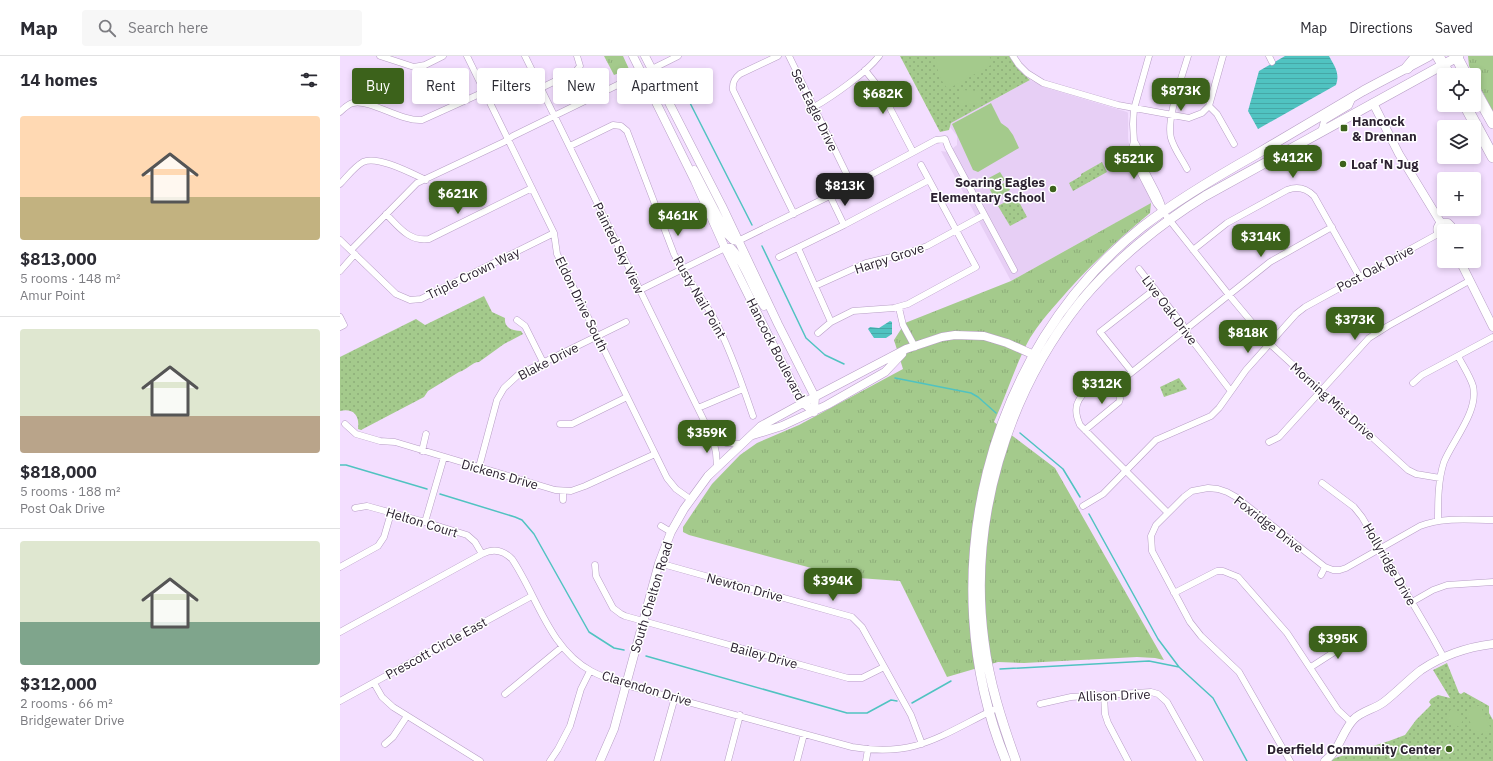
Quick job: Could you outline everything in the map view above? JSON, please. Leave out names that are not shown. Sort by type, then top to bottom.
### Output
[{"type":"highway","points":[[1407,68],[1416,56]]},
{"type":"highway","points":[[1457,56],[1463,68]]},
{"type":"highway","points":[[1481,102],[1493,123]]},
{"type":"highway","points":[[1469,112],[1493,157]]},
{"type":"main road","name":"Hancock Boulevard","points":[[633,56],[639,68]]},
{"type":"main road","points":[[637,56],[642,65],[650,68]]},
{"type":"main road","name":"Hancock Boulevard","points":[[645,56],[651,68]]},
{"type":"main road","points":[[1166,216],[1203,185],[1353,97],[1428,56]]},
{"type":"main road","points":[[1016,761],[998,707],[984,641],[981,579],[984,531],[1001,451],[1049,328],[1088,278],[1130,238],[1166,216],[1373,103],[1441,60],[1457,56]]},
{"type":"main road","points":[[1373,103],[1399,154],[1441,223],[1449,224]]},
{"type":"main road","name":"Hancock Boulevard","points":[[657,104],[725,248],[803,403],[814,412]]},
{"type":"main road","points":[[662,104],[679,137],[689,142]]},
{"type":"main road","name":"Hancock Boulevard","points":[[670,104],[722,206],[778,324],[815,397],[814,412]]},
{"type":"main road","points":[[676,142],[700,179],[727,234],[733,240],[738,241]]},
{"type":"main road","points":[[725,248],[731,248],[737,255],[761,302],[778,324]]},
{"type":"main road","points":[[1464,268],[1493,327]]},
{"type":"main road","name":"South Chelton Road","points":[[600,761],[614,729],[659,563],[671,532],[690,500],[717,467],[761,426],[911,348],[942,337],[955,335],[984,336],[1007,342],[1037,357]]},
{"type":"main road","name":"South Chelton Road","points":[[752,435],[782,426],[814,412],[885,372],[911,348]]},
{"type":"main road","points":[[1006,761],[989,712],[978,661],[973,606],[976,530],[987,474],[998,436],[1014,392],[1037,357]]},
{"type":"main road","points":[[1325,761],[1336,749],[1351,722],[1361,714],[1384,703],[1422,670],[1444,658],[1469,649],[1493,644]]},
{"type":"street","points":[[380,56],[414,67],[425,65],[443,56]]},
{"type":"street","name":"Eldon Drive South","points":[[467,56],[477,77]]},
{"type":"street","name":"Painted Sky View","points":[[526,56],[532,68]]},
{"type":"street","points":[[545,86],[576,71],[580,66],[577,56]]},
{"type":"street","points":[[654,68],[678,56]]},
{"type":"street","points":[[778,56],[740,74],[731,80],[733,90],[794,214]]},
{"type":"street","name":"Sea Eagle Drive","points":[[789,56],[852,185]]},
{"type":"street","points":[[814,107],[828,99],[865,70],[879,56]]},
{"type":"street","points":[[1014,56],[1023,69],[1032,77],[1044,83],[1134,109],[1183,118],[1193,117],[1202,113],[1209,106],[1223,56]]},
{"type":"street","points":[[1134,109],[1149,56]]},
{"type":"street","points":[[1187,169],[1171,138],[1171,116],[1188,56]]},
{"type":"street","points":[[865,70],[880,89],[913,152]]},
{"type":"street","points":[[340,271],[353,252],[386,214],[417,183],[504,142],[617,85]]},
{"type":"street","points":[[340,112],[352,103],[363,103],[412,119],[422,120],[477,95]]},
{"type":"street","name":"Painted Sky View","points":[[545,96],[713,439],[717,467]]},
{"type":"street","points":[[1321,132],[1324,121],[1349,106],[1353,97]]},
{"type":"street","name":"Eldon Drive South","points":[[490,104],[554,233],[557,254],[667,478],[671,484],[690,500]]},
{"type":"street","points":[[1209,106],[1217,114],[1234,144]]},
{"type":"street","name":"Morning Mist Drive","points":[[1134,109],[1134,141],[1138,147],[1145,168],[1160,199],[1166,216],[1229,295],[1270,344],[1412,473],[1440,478]]},
{"type":"street","name":"Rusty Nail Point","points":[[570,146],[617,124],[624,127],[627,131],[674,254],[717,324],[730,353],[754,416]]},
{"type":"street","points":[[738,241],[852,185],[936,140],[945,139],[1014,270]]},
{"type":"street","points":[[340,184],[363,162],[372,160],[404,170],[426,180]]},
{"type":"street","points":[[818,333],[831,322],[853,311],[899,308],[976,267],[921,165]]},
{"type":"street","points":[[779,257],[844,226],[929,180]]},
{"type":"street","points":[[1193,250],[1235,218],[1287,190],[1303,185],[1314,196],[1359,276]]},
{"type":"street","points":[[386,214],[404,232],[413,238],[423,240],[429,239],[532,188]]},
{"type":"street","points":[[830,196],[844,226]]},
{"type":"street","name":"Harpy Grove","points":[[815,286],[866,263],[908,253],[927,246],[984,215]]},
{"type":"street","points":[[1167,512],[1085,430],[1077,419],[1076,412],[1078,400],[1082,394],[1100,381],[1126,377],[1270,262],[1332,227]]},
{"type":"street","name":"Triple Crown Way","points":[[340,240],[396,294],[405,299],[415,300],[554,233]]},
{"type":"street","name":"Post Oak Drive","points":[[1083,506],[1103,494],[1156,440],[1211,416],[1219,408],[1230,390],[1246,370],[1296,314],[1305,307],[1359,276],[1437,238]]},
{"type":"street","points":[[640,290],[725,248]]},
{"type":"street","points":[[798,248],[831,322]]},
{"type":"street","name":"Live Oak Drive","points":[[1139,269],[1183,325],[1185,330],[1230,390]]},
{"type":"street","points":[[1269,442],[1279,437],[1369,338],[1470,281]]},
{"type":"street","points":[[1132,372],[1100,332],[1154,289]]},
{"type":"street","points":[[899,308],[911,348]]},
{"type":"street","points":[[340,318],[344,325],[340,327]]},
{"type":"street","points":[[517,320],[525,326],[543,362]]},
{"type":"street","name":"Blake Drive","points":[[479,467],[497,400],[504,388],[510,382],[518,375],[543,362],[626,322]]},
{"type":"street","points":[[1413,383],[1422,375],[1493,337]]},
{"type":"street","points":[[1438,520],[1440,478],[1444,462],[1470,412],[1474,400],[1473,386],[1458,356]]},
{"type":"street","points":[[1085,430],[1119,402],[1118,379]]},
{"type":"street","points":[[698,408],[743,389]]},
{"type":"street","points":[[560,424],[572,424],[627,397]]},
{"type":"street","points":[[490,398],[497,400]]},
{"type":"street","name":"Dickens Drive","points":[[345,424],[356,434],[380,441],[395,442],[555,490],[563,491],[571,491],[585,486],[655,454]]},
{"type":"street","points":[[422,451],[426,434]]},
{"type":"street","points":[[713,439],[720,442],[742,444]]},
{"type":"street","points":[[425,522],[444,457]]},
{"type":"street","name":"Hollyridge Drive","points":[[1322,483],[1359,512],[1444,658]]},
{"type":"street","name":"Foxridge Drive","points":[[1290,761],[1244,680],[1235,668],[1195,629],[1154,558],[1150,541],[1153,530],[1167,512],[1192,491],[1208,488],[1227,492],[1236,497],[1325,567]]},
{"type":"street","points":[[563,491],[563,500]]},
{"type":"street","name":"Helton Court","points":[[355,508],[367,506],[467,535],[475,542],[482,554]]},
{"type":"street","points":[[340,567],[378,546],[384,537],[391,513]]},
{"type":"street","points":[[1321,575],[1325,567],[1340,570],[1346,568],[1420,526],[1438,520],[1493,520]]},
{"type":"street","points":[[661,526],[671,532]]},
{"type":"street","name":"Clarendon Drive","points":[[340,632],[482,554],[494,550],[506,554],[516,566],[562,647],[574,659],[590,671],[626,685],[868,750],[897,750],[922,744],[942,736],[998,707]]},
{"type":"street","name":"Newton Drive","points":[[659,563],[852,617],[862,627],[911,715],[922,744]]},
{"type":"street","name":"Bailey Drive","points":[[595,566],[596,576],[613,608],[620,614],[643,622],[848,678],[862,678],[884,667]]},
{"type":"street","points":[[1174,593],[1216,569],[1238,577],[1287,633],[1338,710],[1351,722]]},
{"type":"street","points":[[1412,602],[1433,590],[1447,585],[1457,583],[1493,582]]},
{"type":"street","name":"Prescott Circle East","points":[[340,701],[532,596]]},
{"type":"street","points":[[1311,668],[1356,638]]},
{"type":"street","points":[[504,694],[562,647]]},
{"type":"street","points":[[550,761],[570,726],[581,689],[590,671]]},
{"type":"street","points":[[374,683],[387,702],[480,761]]},
{"type":"street","name":"Allison Drive","points":[[1040,704],[1071,697],[1104,694],[1151,692],[1158,694],[1163,697],[1200,761]]},
{"type":"street","points":[[1104,694],[1105,714],[1108,723],[1128,761]]},
{"type":"street","points":[[657,761],[674,698]]},
{"type":"street","points":[[728,761],[740,715]]},
{"type":"street","points":[[385,744],[393,738],[407,716]]},
{"type":"street","points":[[797,761],[804,734]]},
{"type":"street","points":[[866,761],[868,750]]},
{"type":"shaded area","points":[[1285,56],[1329,56],[1337,73],[1336,85],[1258,129],[1248,111],[1259,71]]},
{"type":"shaded area","name":"Soaring Eagles Elementary School","points":[[1030,80],[1047,88],[1127,112],[1128,138],[1132,161],[1153,202],[1011,281],[941,151],[948,152],[957,145],[957,136],[950,127],[951,123]]},
{"type":"shaded area","points":[[890,321],[892,322],[892,334],[886,338],[874,338],[868,329],[870,327],[879,328]]},
{"type":"green space","points":[[604,56],[623,56],[629,68],[617,68],[617,74],[614,75]]},
{"type":"green space","points":[[900,56],[1009,56],[1018,69],[1030,80],[951,123],[949,130],[940,132]]},
{"type":"green space","points":[[937,56],[989,56],[992,61],[991,65],[948,89],[939,74]]},
{"type":"green space","points":[[1468,56],[1493,56],[1493,112],[1481,89],[1481,68],[1470,68]]},
{"type":"green space","points":[[961,90],[980,91],[980,103],[961,103]]},
{"type":"green space","points":[[991,103],[1001,123],[1008,128],[1019,148],[978,172],[973,170],[952,124]]},
{"type":"green space","points":[[1102,162],[1107,172],[1073,191],[1069,183]]},
{"type":"green space","points":[[1000,172],[1005,180],[989,189],[985,180]]},
{"type":"green space","points":[[1006,182],[1010,190],[995,199],[990,190]]},
{"type":"green space","points":[[1016,196],[1027,217],[1010,226],[998,206]]},
{"type":"green space","points":[[1151,203],[1150,213],[1091,266],[1036,328],[1020,359],[994,422],[1055,468],[1164,660],[1137,657],[1024,663],[998,662],[947,677],[900,581],[845,577],[689,535],[683,532],[683,527],[712,484],[740,455],[757,443],[799,425],[903,369],[894,340],[905,323],[1011,281]]},
{"type":"green space","points":[[484,296],[492,312],[505,318],[506,325],[508,327],[521,331],[523,334],[504,344],[479,362],[474,363],[465,370],[459,372],[428,391],[424,397],[361,430],[358,429],[358,420],[355,414],[345,410],[340,411],[340,357],[416,319],[425,325]]},
{"type":"green space","points":[[1179,378],[1187,389],[1164,397],[1160,387]]},
{"type":"green space","points":[[1447,663],[1459,693],[1461,694],[1464,692],[1489,706],[1489,713],[1493,720],[1493,761],[1331,761],[1335,758],[1405,735],[1416,720],[1431,705],[1429,702],[1431,699],[1438,695],[1450,698],[1433,670]]},
{"type":"green space","points":[[1480,705],[1491,729],[1477,736],[1465,712]]},
{"type":"green space","points":[[1451,709],[1465,717],[1459,727],[1445,718]]},
{"type":"green space","points":[[1412,744],[1418,752],[1404,761],[1399,754]]},
{"type":"waterway","points":[[691,104],[752,225]]},
{"type":"waterway","points":[[762,246],[806,338],[825,355],[844,364]]},
{"type":"waterway","points":[[895,378],[971,393],[978,397],[996,413]]},
{"type":"waterway","points":[[1020,433],[1063,469],[1080,497]]},
{"type":"waterway","points":[[340,465],[346,465],[427,489]]},
{"type":"waterway","points":[[440,494],[522,520],[534,534],[589,632],[614,648],[624,650]]},
{"type":"waterway","points":[[1089,514],[1158,639],[1179,667],[1213,698],[1247,761]]},
{"type":"waterway","points":[[646,656],[847,713],[867,713],[891,700],[897,701]]},
{"type":"waterway","points":[[1000,669],[1149,661],[1179,667]]},
{"type":"waterway","points":[[912,703],[951,681]]},
{"type":"place","name":"Hancock & Drennan","points":[[1344,128]]},
{"type":"place","name":"Loaf 'N Jug","points":[[1343,164]]},
{"type":"place","name":"Soaring Eagles Elementary School","points":[[1053,189]]},
{"type":"place","name":"Deerfield Community Center","points":[[1449,749]]}]
